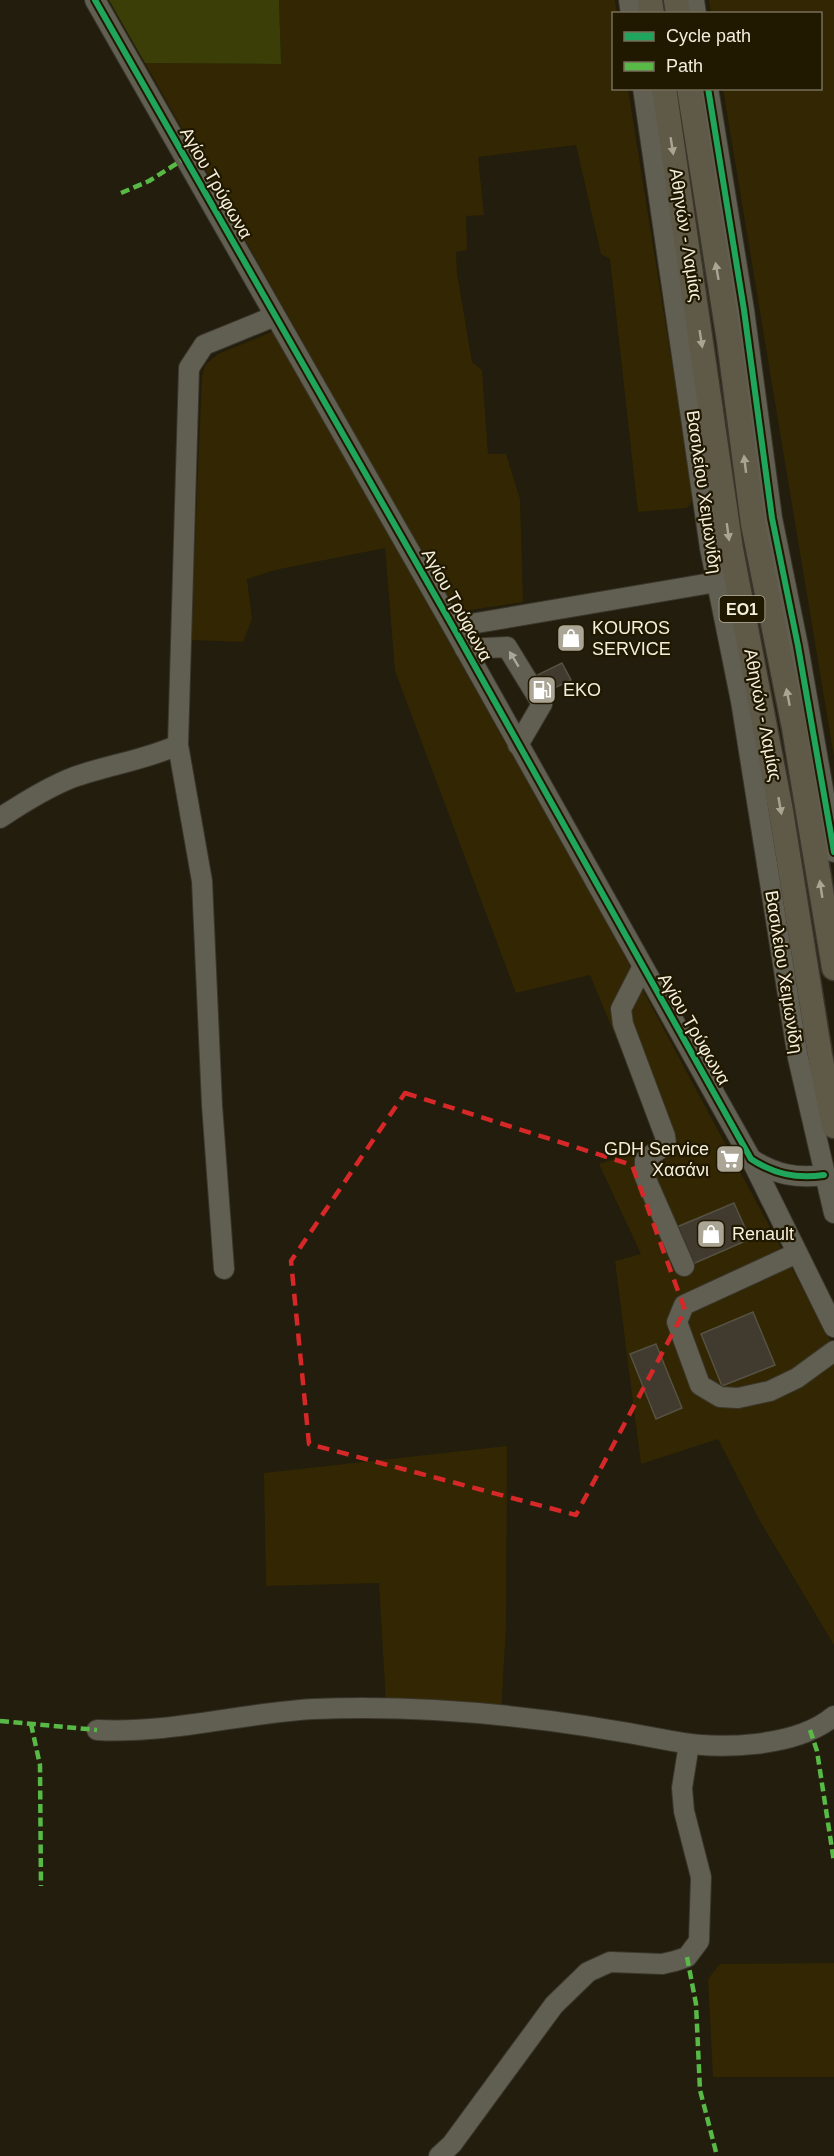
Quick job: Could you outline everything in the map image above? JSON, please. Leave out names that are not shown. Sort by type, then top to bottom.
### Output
[{"type":"main road","name":"Αθηνών - Λαμίας","points":[[664,90],[730,549],[775,778],[820,1055],[834,1126]]},
{"type":"main road","name":"Αθηνών - Λαμίας","points":[[689,90],[729,341],[750,507],[794,728],[834,968]]},
{"type":"street","name":"Αγίου Τρύφωνα","points":[[95,0],[453,627],[751,1159],[834,1327]]},
{"type":"street","name":"Βασιλείου Χειμωνίδη","points":[[643,90],[717,582],[752,769],[798,1058],[834,1213]]},
{"type":"street","points":[[708,90],[744,310],[772,518],[798,646],[834,852]]},
{"type":"street","points":[[224,1269],[212,1105],[200,855],[177,745],[189,368],[204,345],[275,316]]},
{"type":"street","points":[[453,627],[717,582]]},
{"type":"street","points":[[465,649],[507,647],[542,704],[518,745]]},
{"type":"street","points":[[0,818],[49,788],[76,777],[151,756],[177,745]]},
{"type":"street","points":[[642,968],[621,1009],[623,1023],[665,1136],[666,1144],[645,1160],[645,1177],[684,1266]]},
{"type":"street","points":[[751,1159],[771,1171],[790,1176],[824,1174]]},
{"type":"street","points":[[797,1253],[684,1305],[677,1322],[700,1385],[720,1397],[738,1398],[770,1391],[797,1378],[834,1351]]},
{"type":"street","points":[[97,1730],[150,1731],[314,1709],[424,1708],[615,1732],[689,1744],[756,1744],[810,1730],[834,1716]]},
{"type":"street","points":[[439,2156],[452,2144],[554,2005],[588,1972],[610,1962],[675,1961],[687,1957],[699,1941],[701,1877],[684,1811],[682,1788],[689,1744]]},
{"type":"highlighted area","points":[[405,1093],[632,1165],[685,1310],[576,1515],[309,1444],[291,1261]]},
{"type":"shaded area","points":[[109,0],[279,0],[281,64],[145,63]]},
{"type":"shaded area","points":[[279,0],[615,0],[617,12],[612,12],[612,90],[628,90],[687,458],[692,501],[690,505],[686,508],[638,512],[610,259],[601,254],[576,145],[478,157],[484,215],[466,216],[467,250],[456,252],[457,273],[472,362],[482,370],[488,454],[506,454],[520,499],[523,602],[456,612],[145,63],[281,64]]},
{"type":"shaded area","points":[[709,0],[834,0],[834,757],[723,90],[822,90],[822,12],[711,12]]},
{"type":"shaded area","points":[[274,331],[615,938],[834,1347],[834,1645],[760,1521],[718,1439],[641,1464],[615,1261],[641,1254],[599,1164],[660,1144],[590,975],[516,993],[395,671],[385,548],[275,570],[247,579],[252,619],[243,642],[191,640],[202,376],[205,365],[218,354]]},
{"type":"shaded area","points":[[507,1446],[506,1626],[501,1714],[386,1703],[379,1583],[266,1586],[264,1473]]},
{"type":"shaded area","points":[[834,1963],[834,2077],[713,2077],[708,1979],[720,1964]]},
{"type":"building","points":[[562,663],[571,680],[534,698],[525,681]]},
{"type":"building","name":"Renault","points":[[734,1203],[750,1239],[688,1266],[672,1229]]},
{"type":"building","points":[[753,1312],[775,1365],[722,1386],[701,1334]]},
{"type":"building","points":[[656,1344],[682,1408],[656,1419],[630,1354]]},
{"type":"marked path","points":[[121,193],[149,181],[184,159]]},
{"type":"marked path","points":[[0,1721],[97,1730]]},
{"type":"marked path","points":[[31,1724],[40,1765],[41,1886]]},
{"type":"marked path","points":[[810,1730],[817,1751],[834,1862]]},
{"type":"marked path","points":[[687,1957],[696,2004],[700,2090],[717,2156]]},
{"type":"cycle path","points":[[95,0],[453,627],[751,1159],[777,1172],[795,1176],[824,1175]]},
{"type":"cycle path","points":[[708,90],[744,310],[772,518],[798,646],[834,852]]},
{"type":"place","name":"KOUROS SERVICE","points":[[571,638]]},
{"type":"place","name":"EKO","points":[[542,690]]},
{"type":"place","name":"GDH Service Χασάνι","points":[[730,1159]]},
{"type":"place","name":"Renault","points":[[711,1234]]}]
